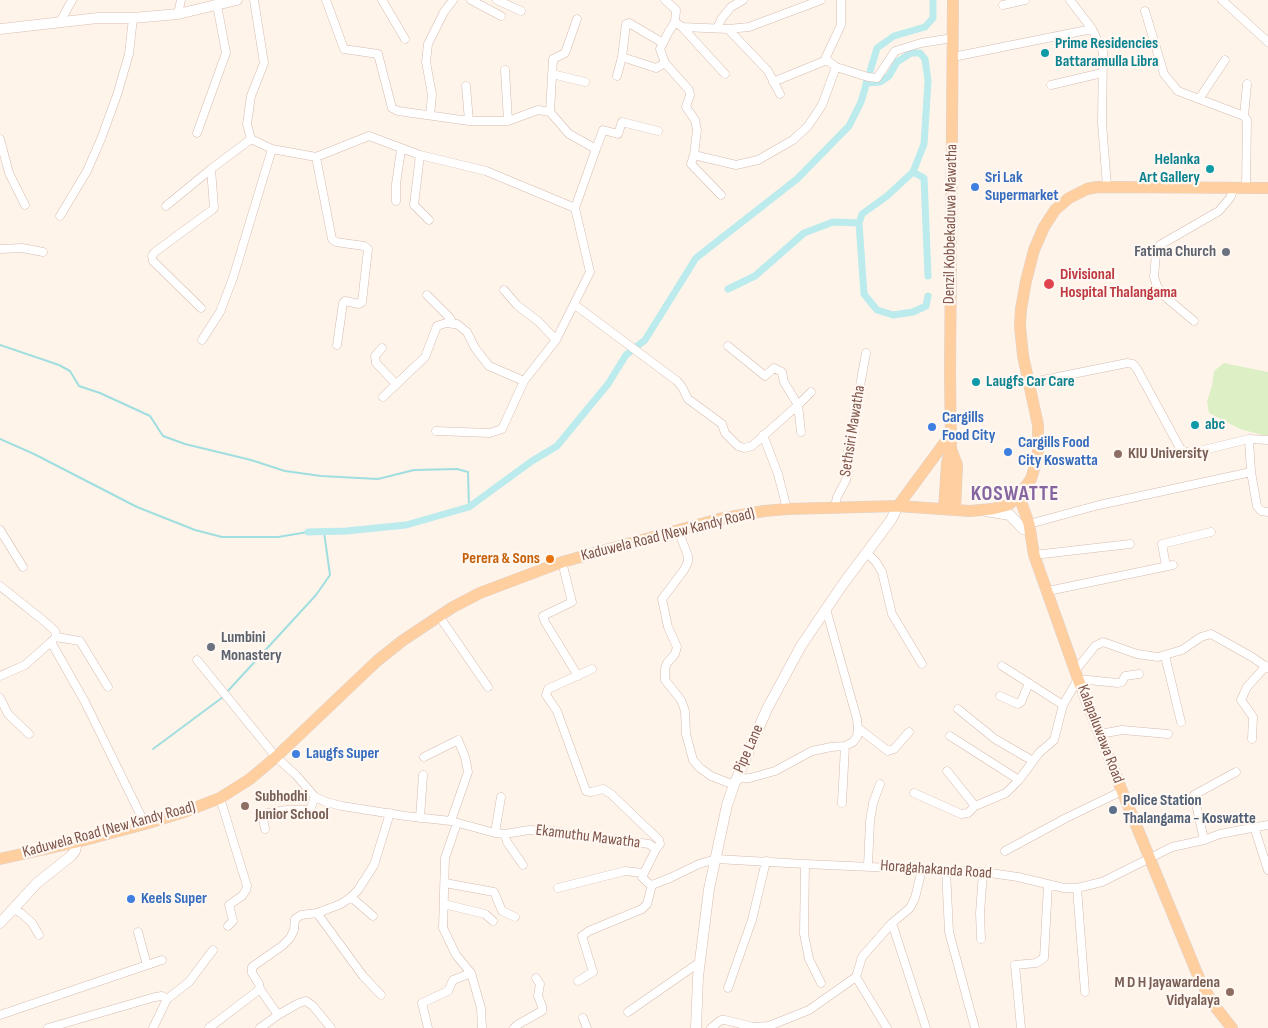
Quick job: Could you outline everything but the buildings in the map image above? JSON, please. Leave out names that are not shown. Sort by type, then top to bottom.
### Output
[{"type":"main road","name":"Denzil Kobbekaduwa Mawatha","points":[[950,509],[947,463],[951,449],[953,0]]},
{"type":"main road","points":[[1017,499],[1031,479],[1038,456],[1038,425],[1028,383],[1021,340],[1021,310],[1026,281],[1038,239],[1050,218],[1069,198],[1087,189],[1107,186],[1268,188]]},
{"type":"main road","points":[[898,506],[951,434]]},
{"type":"main road","name":"Kaduwela Road (New Kandy Road)","points":[[0,859],[145,824],[220,798],[250,779],[276,757],[377,661],[402,641],[439,616],[488,590],[562,562],[744,514],[787,509],[835,507],[898,506],[983,510],[999,508],[1017,499]]},
{"type":"main road","name":"Kalapaluwawa Road","points":[[1017,499],[1077,675],[1122,792],[1198,978],[1212,1004],[1232,1028]]},
{"type":"street","points":[[60,22],[72,0]]},
{"type":"street","points":[[178,14],[181,0]]},
{"type":"street","points":[[0,29],[98,18],[133,18],[178,14],[237,0]]},
{"type":"street","points":[[254,0],[264,63],[251,96],[247,124],[251,139],[272,149],[316,157],[369,136],[402,150],[486,171],[575,208]]},
{"type":"street","points":[[326,0],[344,49],[378,54],[392,108],[398,111],[469,121],[508,121],[538,110],[550,112],[569,134],[596,149]]},
{"type":"street","points":[[382,0],[405,39]]},
{"type":"street","points":[[430,115],[432,95],[426,62],[428,44],[444,12],[453,0]]},
{"type":"street","points":[[471,0],[501,16]]},
{"type":"street","points":[[497,0],[521,12]]},
{"type":"street","points":[[664,0],[676,10],[675,22],[660,49],[665,63],[689,90],[690,95],[686,107],[694,120],[697,130],[691,164],[721,195]]},
{"type":"street","points":[[717,28],[731,7],[743,0]]},
{"type":"street","points":[[682,27],[728,29],[749,27],[821,0]]},
{"type":"street","points":[[827,60],[826,57],[841,25],[841,0]]},
{"type":"street","points":[[1003,5],[1025,0]]},
{"type":"street","points":[[1070,0],[1092,29],[1103,52],[1102,123],[1107,186]]},
{"type":"street","points":[[1222,0],[1268,42]]},
{"type":"street","points":[[197,133],[226,53],[217,5]]},
{"type":"street","points":[[1146,11],[1164,74],[1178,91],[1244,116],[1248,120],[1246,187]]},
{"type":"street","points":[[60,216],[86,171],[117,95],[129,54],[133,18]]},
{"type":"street","points":[[550,112],[553,59],[565,53],[576,19]]},
{"type":"street","points":[[675,22],[682,27],[725,74]]},
{"type":"street","points":[[617,76],[622,57],[626,24],[629,23],[663,43]]},
{"type":"street","points":[[728,29],[768,71],[780,94]]},
{"type":"street","points":[[953,57],[1092,29]]},
{"type":"street","points":[[827,60],[836,67],[868,77],[878,78],[896,51],[921,43],[953,38]]},
{"type":"street","points":[[622,57],[656,68],[665,63]]},
{"type":"street","points":[[774,82],[827,60]]},
{"type":"street","points":[[1200,99],[1224,60]]},
{"type":"street","points":[[694,155],[736,165],[758,160],[793,140],[808,126],[822,105],[836,67]]},
{"type":"street","points":[[505,70],[508,121]]},
{"type":"street","points":[[1051,85],[1102,73]]},
{"type":"street","points":[[552,74],[585,82]]},
{"type":"street","points":[[1244,116],[1247,84]]},
{"type":"street","points":[[466,86],[469,121]]},
{"type":"street","points":[[436,431],[490,433],[502,429],[524,381],[556,340],[590,272],[575,208],[603,130],[618,134],[622,122],[658,131]]},
{"type":"street","points":[[0,139],[9,173],[25,205]]},
{"type":"street","points":[[166,206],[251,139]]},
{"type":"street","points":[[202,340],[220,312],[233,278],[272,149]]},
{"type":"street","points":[[396,201],[396,184],[402,150]]},
{"type":"street","points":[[420,155],[414,205],[430,220]]},
{"type":"street","points":[[316,157],[332,239],[336,242],[364,246],[368,249],[362,302],[359,304],[345,301],[343,303],[337,345]]},
{"type":"street","points":[[201,308],[153,261],[152,256],[214,208],[211,169]]},
{"type":"street","points":[[0,174],[9,173]]},
{"type":"street","points":[[1194,321],[1163,295],[1157,286],[1154,277],[1156,253],[1160,245],[1220,211],[1230,198],[1234,188]]},
{"type":"street","points":[[0,249],[22,248],[43,252]]},
{"type":"street","points":[[504,290],[517,305],[556,340]]},
{"type":"street","points":[[427,295],[450,318],[453,324]]},
{"type":"street","points":[[574,305],[677,381],[688,399],[722,424],[725,433],[738,446],[744,448],[752,446],[811,392]]},
{"type":"street","points":[[383,396],[425,357],[437,326],[446,323],[457,324],[467,332],[475,348],[489,366],[524,381]]},
{"type":"street","points":[[728,346],[765,376],[774,368],[782,372],[784,382],[798,405],[802,432]]},
{"type":"street","points":[[382,348],[375,356],[376,363],[396,384]]},
{"type":"street","name":"Sethsiri Mawatha","points":[[835,507],[837,497],[846,480],[848,471],[846,462],[866,353]]},
{"type":"street","points":[[1028,383],[1127,363],[1132,364],[1137,369],[1180,448],[1184,451],[1191,452],[1249,439],[1268,440]]},
{"type":"street","points":[[764,435],[778,474],[787,509]]},
{"type":"street","points":[[1249,439],[1251,472],[1257,506],[1261,511],[1268,512]]},
{"type":"street","points":[[983,510],[1010,515],[1026,527],[1099,505],[1251,472]]},
{"type":"street","name":"Pipe Lane","points":[[696,1028],[700,962],[709,889],[727,805],[735,782],[756,732],[801,646],[891,520],[898,506]]},
{"type":"street","points":[[0,530],[23,567]]},
{"type":"street","points":[[678,530],[688,556],[688,562],[662,599],[668,627],[677,647],[675,654],[667,663],[665,680],[681,700],[685,711],[686,734],[693,760],[711,776],[735,782],[775,771],[812,751],[831,746],[845,746],[854,742],[857,736],[857,719],[826,609]]},
{"type":"street","points":[[1048,591],[1169,566],[1162,544],[1211,532]]},
{"type":"street","points":[[1033,549],[1130,544]]},
{"type":"street","points":[[867,553],[882,572],[892,614],[922,664]]},
{"type":"street","points":[[562,562],[572,602],[543,616],[578,676]]},
{"type":"street","points":[[0,586],[55,631],[54,640],[145,824]]},
{"type":"street","points":[[439,616],[488,687]]},
{"type":"street","points":[[914,793],[961,814],[968,813],[975,806],[1006,793],[1019,780],[1039,753],[1054,740],[1063,704],[1077,675],[1095,646],[1103,642],[1137,654],[1158,657],[1182,650],[1201,637],[1211,634],[1267,667],[1247,687],[1241,700],[1253,717],[1252,739]]},
{"type":"street","points":[[0,676],[25,665],[54,640],[80,641],[108,687]]},
{"type":"street","points":[[1165,656],[1181,722]]},
{"type":"street","points":[[198,660],[276,757],[315,797],[310,810],[287,810],[262,814],[265,830]]},
{"type":"street","points":[[1002,666],[1063,704]]},
{"type":"street","points":[[592,669],[548,689],[546,695],[557,711],[582,782],[588,792],[603,789],[610,794],[659,840],[659,846],[656,849]]},
{"type":"street","points":[[1077,675],[1118,683],[1122,682],[1125,676],[1140,674]]},
{"type":"street","points":[[1000,696],[1018,704],[1021,702],[1029,683]]},
{"type":"street","points":[[0,698],[8,714],[28,734]]},
{"type":"street","points":[[958,709],[995,739],[1033,761]]},
{"type":"street","points":[[858,728],[888,751],[894,749],[909,732]]},
{"type":"street","points":[[1100,734],[1122,730],[1168,734]]},
{"type":"street","points":[[950,736],[1019,780]]},
{"type":"street","points":[[424,757],[458,740],[465,757],[468,772],[453,822],[445,858],[446,883],[443,928],[456,955],[471,973],[481,1008],[483,1028],[487,1028]]},
{"type":"street","points":[[842,803],[845,746]]},
{"type":"street","points":[[947,771],[975,806]]},
{"type":"street","points":[[1204,840],[1194,795],[1236,772]]},
{"type":"street","points":[[420,818],[423,774]]},
{"type":"street","points":[[868,866],[870,821],[873,803],[880,784]]},
{"type":"street","points":[[1005,851],[1066,818],[1122,792]]},
{"type":"street","name":"Ekamuthu Mawatha","points":[[315,797],[326,802],[390,814],[453,822],[495,833],[505,834],[529,830],[552,831],[648,844],[656,849],[643,873],[643,879],[652,885]]},
{"type":"street","points":[[495,833],[500,797]]},
{"type":"street","points":[[220,798],[247,886],[242,896],[229,905],[233,921],[228,926]]},
{"type":"street","points":[[278,1015],[260,989],[252,973],[254,964],[282,946],[290,938],[294,930],[295,919],[298,916],[317,913],[341,904],[358,890],[374,865],[390,814]]},
{"type":"street","name":"Horagahakanda Road","points":[[716,859],[984,872],[1018,877],[1048,885],[1077,888],[1102,882],[1172,847],[1204,840],[1220,834],[1268,825]]},
{"type":"street","points":[[1254,827],[1268,870]]},
{"type":"street","points":[[505,834],[507,842],[523,865]]},
{"type":"street","points":[[0,923],[38,883],[71,856],[76,842]]},
{"type":"street","points":[[578,981],[593,972],[582,936],[589,931],[642,909],[647,904],[652,885],[699,864],[716,859]]},
{"type":"street","points":[[728,988],[752,920],[766,861]]},
{"type":"street","points":[[805,864],[804,934],[809,959],[821,983]]},
{"type":"street","points":[[711,1028],[721,1020],[753,1026],[769,1026],[809,1010],[856,977],[862,957],[892,923],[910,908],[915,898],[922,869]]},
{"type":"street","points":[[946,870],[949,932],[975,1028]]},
{"type":"street","points":[[558,888],[625,871],[643,873]]},
{"type":"street","points":[[981,939],[980,913],[984,872]]},
{"type":"street","points":[[446,883],[494,892],[502,911],[515,918]]},
{"type":"street","points":[[1020,1028],[1014,965],[1036,964],[1044,958],[1048,885]]},
{"type":"street","points":[[1077,888],[1085,992]]},
{"type":"street","points":[[351,897],[373,916]]},
{"type":"street","points":[[444,904],[484,914],[493,921]]},
{"type":"street","points":[[13,909],[21,913],[32,923],[38,935]]},
{"type":"street","points":[[317,913],[363,976],[381,995]]},
{"type":"street","points":[[892,923],[926,1028]]},
{"type":"street","points":[[138,932],[147,965]]},
{"type":"street","points":[[153,1028],[166,999],[189,982],[213,950]]},
{"type":"street","points":[[0,1015],[162,960]]},
{"type":"street","points":[[628,1012],[700,962]]},
{"type":"street","points":[[428,1028],[422,1003],[448,991],[453,980],[471,973]]},
{"type":"street","points":[[856,977],[887,1028]]},
{"type":"street","points":[[514,1028],[542,1011],[538,996],[540,984],[536,978]]},
{"type":"street","points":[[209,1028],[260,989]]},
{"type":"street","points":[[48,1028],[155,997],[162,996],[166,999]]},
{"type":"street","points":[[260,1028],[278,1015],[306,1001],[309,1002],[331,1028]]},
{"type":"street","points":[[583,1018],[587,1028]]},
{"type":"green space","points":[[1224,363],[1268,372],[1268,435],[1240,429],[1209,413],[1207,402],[1214,371]]},
{"type":"waterway","points":[[308,532],[346,531],[406,525],[469,507],[532,461],[557,446],[608,384],[626,355],[645,340],[696,258],[797,179],[849,126],[861,102],[877,48],[894,36],[925,27],[933,18],[933,0]]},
{"type":"waterway","points":[[728,289],[755,276],[804,233],[833,222],[859,223],[862,214],[887,196],[913,172],[924,144],[928,81],[925,59],[920,53],[911,53],[897,62],[889,76],[880,82],[866,83]]},
{"type":"waterway","points":[[913,172],[924,178],[928,276]]},
{"type":"waterway","points":[[859,223],[864,294],[877,310],[893,315],[913,312],[926,306],[928,296]]},
{"type":"waterway","points":[[0,345],[59,365],[70,371],[79,386],[100,393],[150,416],[163,436],[185,444],[251,460],[285,471],[321,476],[378,479],[414,470],[457,469],[468,472],[469,507]]},
{"type":"waterway","points":[[0,439],[34,454],[137,507],[195,530],[222,537],[278,537],[308,532]]},
{"type":"waterway","points":[[226,693],[316,595],[330,575],[324,532]]},
{"type":"waterway","points":[[153,749],[223,697]]},
{"type":"place","name":"Prime Residencies Battaramulla Libra","points":[[1045,53]]},
{"type":"place","name":"Helanka Art Gallery","points":[[1210,169]]},
{"type":"place","name":"Sri Lak Supermarket","points":[[975,187]]},
{"type":"place","name":"Fatima Church","points":[[1226,252]]},
{"type":"place","name":"Divisional Hospital Thalangama","points":[[1049,284]]},
{"type":"place","name":"Laugfs Car Care","points":[[976,382]]},
{"type":"place","name":"abc","points":[[1195,425]]},
{"type":"place","name":"Cargills Food City","points":[[932,427]]},
{"type":"place","name":"Cargills Food City Koswatta","points":[[1008,452]]},
{"type":"place","name":"KIU University","points":[[1118,454]]},
{"type":"place","name":"Perera & Sons","points":[[550,559]]},
{"type":"place","name":"Lumbini Monastery","points":[[211,647]]},
{"type":"place","name":"Laugfs Super","points":[[296,754]]},
{"type":"place","name":"Subhodhi Junior School","points":[[245,806]]},
{"type":"place","name":"Police Station Thalangama - Koswatte","points":[[1113,810]]},
{"type":"place","name":"Keels Super","points":[[131,899]]},
{"type":"place","name":"M D H Jayawardena Vidyalaya","points":[[1230,992]]},
{"type":"district","name":"KOSWATTE","points":[[1015,495]]}]
